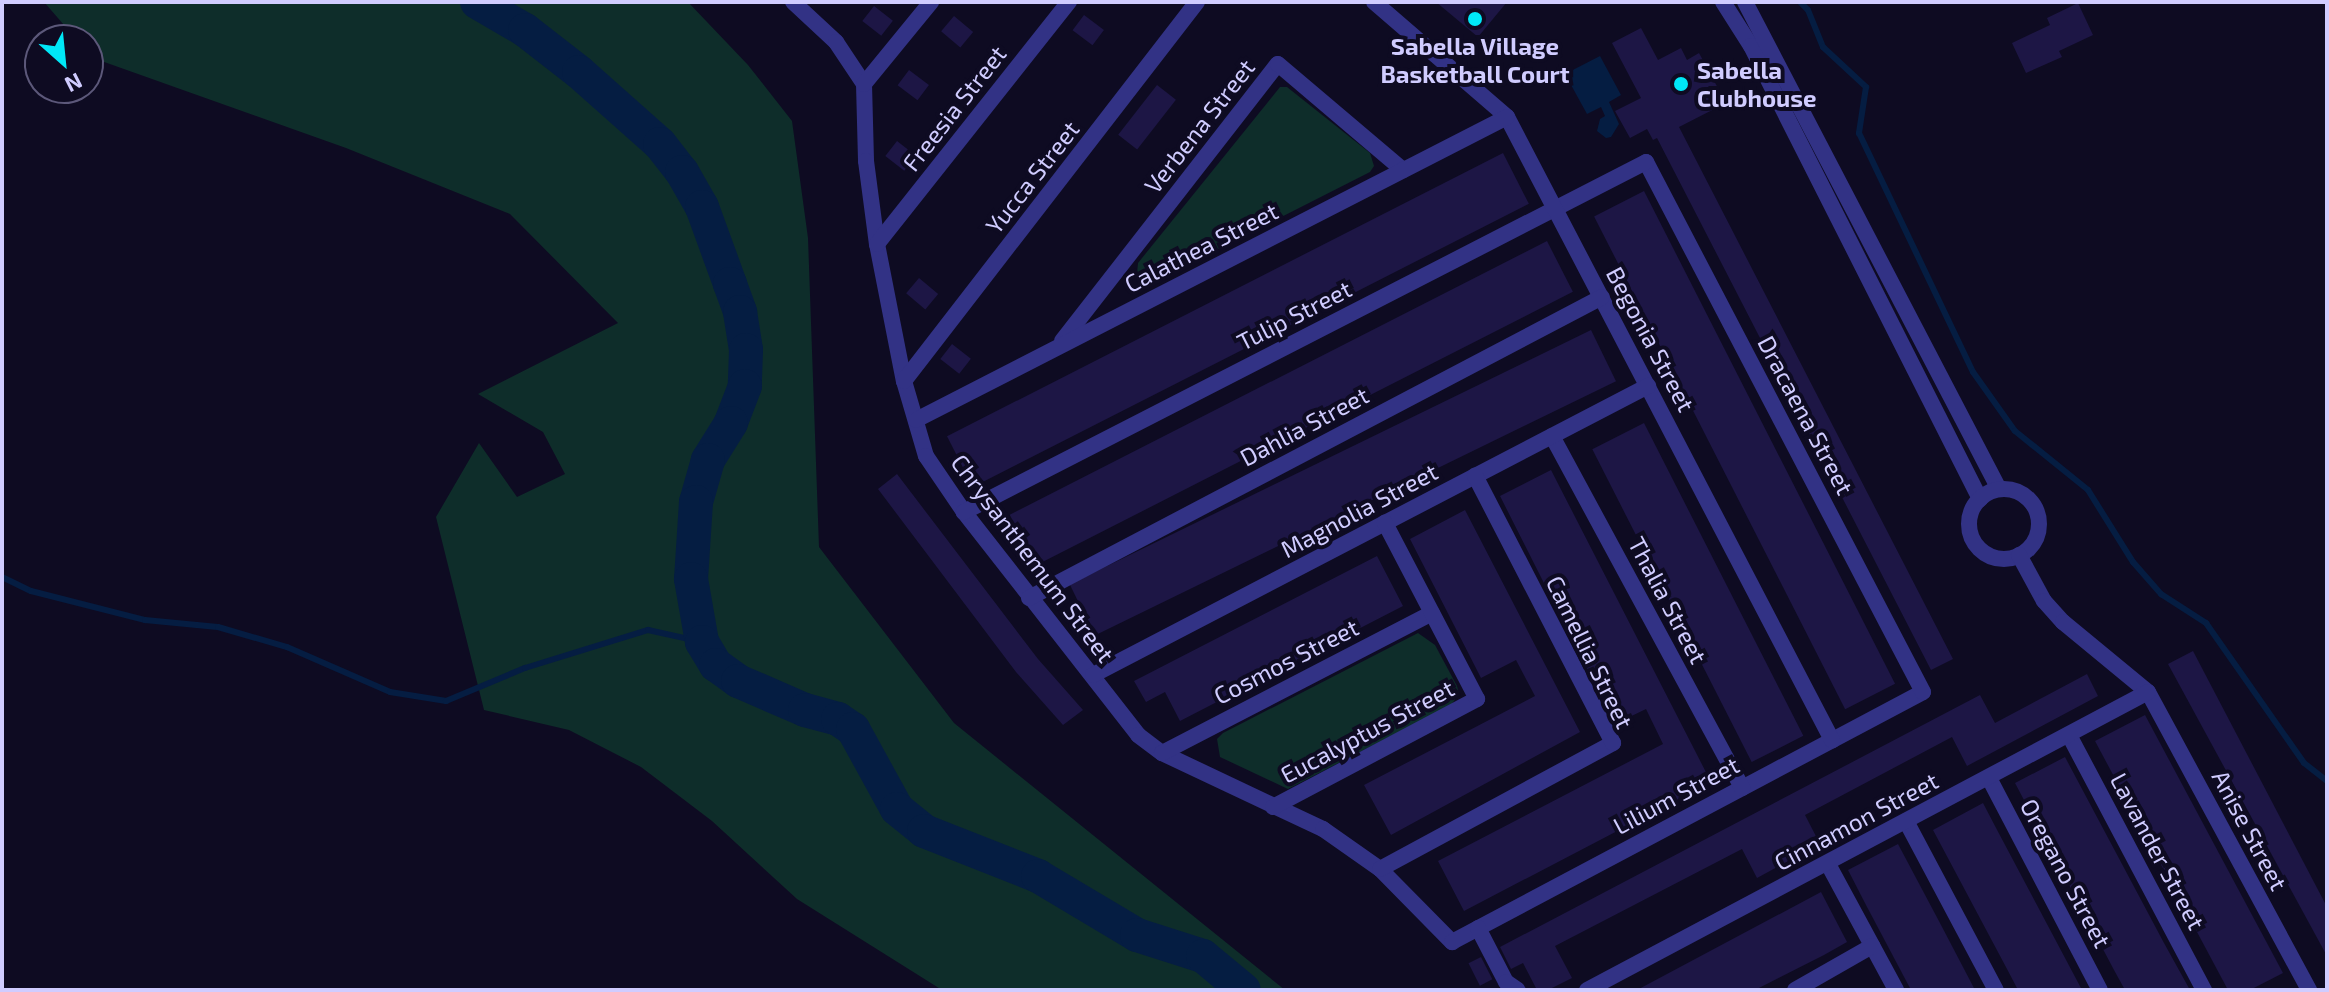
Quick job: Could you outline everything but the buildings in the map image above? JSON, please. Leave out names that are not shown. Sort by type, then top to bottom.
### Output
[{"type":"street","points":[[793,2],[836,42],[864,84],[931,2]]},
{"type":"street","name":"Freesia Street","points":[[877,244],[1069,2]]},
{"type":"street","name":"Yucca Street","points":[[904,381],[1197,2]]},
{"type":"street","name":"Begonia Street","points":[[1374,2],[1507,117],[1832,740]]},
{"type":"street","points":[[1723,2],[1756,56],[1980,499]]},
{"type":"street","points":[[1745,2],[1999,489]]},
{"type":"street","name":"Verbena Street","points":[[1058,347],[1278,64],[1403,170]]},
{"type":"street","name":"Chrysanthemum Street","points":[[864,84],[866,161],[877,244],[904,381],[926,456],[964,512],[1138,735],[1162,753],[1323,829],[1380,869],[1452,942]]},
{"type":"street","name":"Calathea Street","points":[[916,420],[1507,117]]},
{"type":"street","name":"Tulip Street","points":[[964,512],[1646,162]]},
{"type":"street","name":"Dracaena Street","points":[[1646,162],[1923,692]]},
{"type":"street","name":"Dahlia Street","points":[[1029,598],[1602,297]]},
{"type":"street","name":"Magnolia Street","points":[[1093,675],[1648,386]]},
{"type":"street","name":"Thalia Street","points":[[1552,436],[1742,788]]},
{"type":"street","name":"Camellia Street","points":[[1380,869],[1613,743],[1475,476]]},
{"type":"street","points":[[1999,489],[2025,495],[2039,518],[2037,536],[2019,555],[1999,558],[1976,543],[1970,515],[1980,499],[1999,489]]},
{"type":"street","name":"Eucalyptus Street","points":[[1273,807],[1477,699],[1385,523]]},
{"type":"street","points":[[2019,555],[2044,601],[2063,622],[2148,692]]},
{"type":"street","name":"Cosmos Street","points":[[1162,753],[1432,613]]},
{"type":"street","name":"Lilium Street","points":[[1452,942],[1923,692]]},
{"type":"street","name":"Cinnamon Street","points":[[1587,990],[2148,692]]},
{"type":"street","name":"Anise Street","points":[[2148,692],[2308,990]]},
{"type":"street","name":"Lavander Street","points":[[2069,735],[2204,990]]},
{"type":"street","name":"Oregano Street","points":[[1989,778],[2100,990]]},
{"type":"street","points":[[1906,821],[1996,990]]},
{"type":"street","points":[[1828,864],[1896,990]]},
{"type":"street","points":[[1478,928],[1506,982],[1518,990]]},
{"type":"street","points":[[1795,990],[1872,946]]},
{"type":"green space","points":[[44,2],[688,2],[748,65],[792,121],[808,238],[819,547],[954,723],[1285,990],[942,990],[797,899],[712,821],[641,767],[569,730],[484,710],[436,517],[479,443],[517,497],[565,474],[543,432],[478,394],[618,323],[510,214],[346,148],[104,62],[104,24],[63,24]]},
{"type":"green space","points":[[1280,87],[1287,87],[1370,153],[1374,166],[1370,172],[1153,282],[1144,280],[1137,274],[1138,263]]},
{"type":"green space","points":[[1418,633],[1435,645],[1457,686],[1459,694],[1451,705],[1288,789],[1220,757],[1217,739],[1223,733]]},
{"type":"water","points":[[1600,56],[1621,95],[1609,102],[1619,124],[1611,137],[1606,138],[1597,131],[1600,119],[1605,116],[1601,107],[1587,114],[1565,74]]},
{"type":"waterway","points":[[477,2],[525,30],[579,72],[660,144],[682,172],[702,207],[730,284],[740,312],[746,350],[745,386],[731,423],[708,460],[696,502],[691,579],[702,642],[716,665],[738,681],[805,710],[838,719],[853,729],[897,809],[924,831],[1038,876],[1137,935],[1203,956],[1244,990]]},
{"type":"waterway","points":[[1800,2],[1808,10],[1823,47],[1866,87],[1859,133],[1973,372],[2015,431],[2088,490],[2133,562],[2161,594],[2206,623],[2304,763],[2327,781]]},
{"type":"waterway","points":[[2,577],[31,591],[145,620],[218,627],[287,647],[390,692],[446,701],[525,668],[648,630],[702,642]]},
{"type":"place","name":"Sabella Village Basketball Court","points":[[1475,19]]},
{"type":"place","name":"Sabella Clubhouse","points":[[1681,84]]}]
